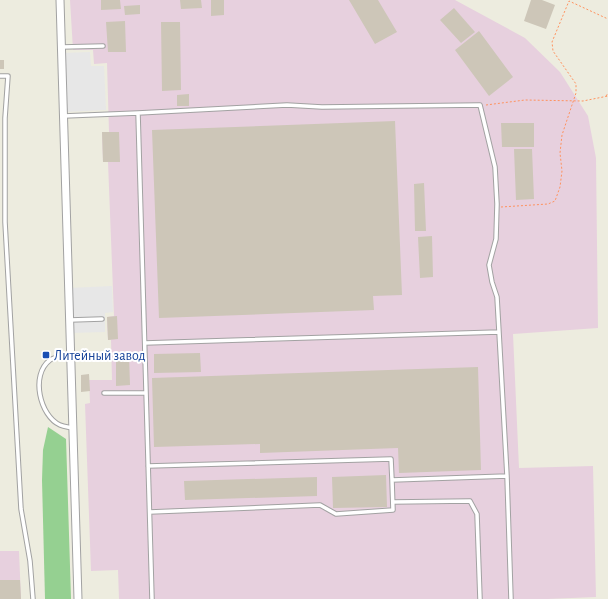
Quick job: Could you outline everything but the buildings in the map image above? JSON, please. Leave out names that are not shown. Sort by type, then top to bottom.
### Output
[{"type":"street","points":[[60,0],[78,599]]},
{"type":"lane","points":[[62,48],[103,46]]},
{"type":"lane","points":[[0,76],[8,76],[5,118],[6,238],[21,510],[30,561],[34,599]]},
{"type":"lane","points":[[64,116],[287,105],[322,107],[480,105],[495,167],[497,207],[496,239],[490,264],[492,282],[497,297],[507,476],[511,599]]},
{"type":"lane","points":[[138,113],[152,599]]},
{"type":"lane","points":[[70,320],[102,319]]},
{"type":"lane","points":[[145,343],[499,332]]},
{"type":"lane","points":[[70,352],[50,360],[43,369],[40,381],[40,397],[43,406],[60,425],[73,428]]},
{"type":"lane","points":[[104,393],[146,393]]},
{"type":"lane","points":[[148,466],[391,460],[393,502],[393,510],[336,514],[320,506],[150,512]]},
{"type":"lane","points":[[392,480],[507,476]]},
{"type":"lane","points":[[393,502],[470,501],[477,514],[480,599]]},
{"type":"path","points":[[497,207],[548,204],[555,201],[560,187],[562,171],[560,153],[562,135],[574,101],[576,84],[553,51],[552,42],[568,1],[608,19]]},
{"type":"path","points":[[480,105],[525,100],[583,101],[607,96],[608,93]]},
{"type":"shaded area","points":[[70,0],[455,0],[525,38],[560,72],[588,116],[596,158],[598,328],[513,334],[519,468],[593,466],[596,597],[547,599],[119,599],[118,570],[91,571],[85,404],[90,403],[89,380],[112,380],[111,340],[108,340],[107,317],[114,316],[108,162],[103,162],[102,132],[109,132],[107,63],[94,64],[93,50],[73,50]]},
{"type":"shaded area","points":[[90,52],[91,66],[104,66],[106,110],[64,112],[62,53]]},
{"type":"shaded area","points":[[112,286],[113,312],[105,313],[105,332],[70,333],[69,288]]},
{"type":"shaded area","points":[[0,551],[19,551],[21,599],[0,599]]},
{"type":"green space","points":[[48,427],[66,439],[71,599],[45,599],[42,480],[43,450]]},
{"type":"place","name":"Литейный завод","points":[[46,355]]}]
